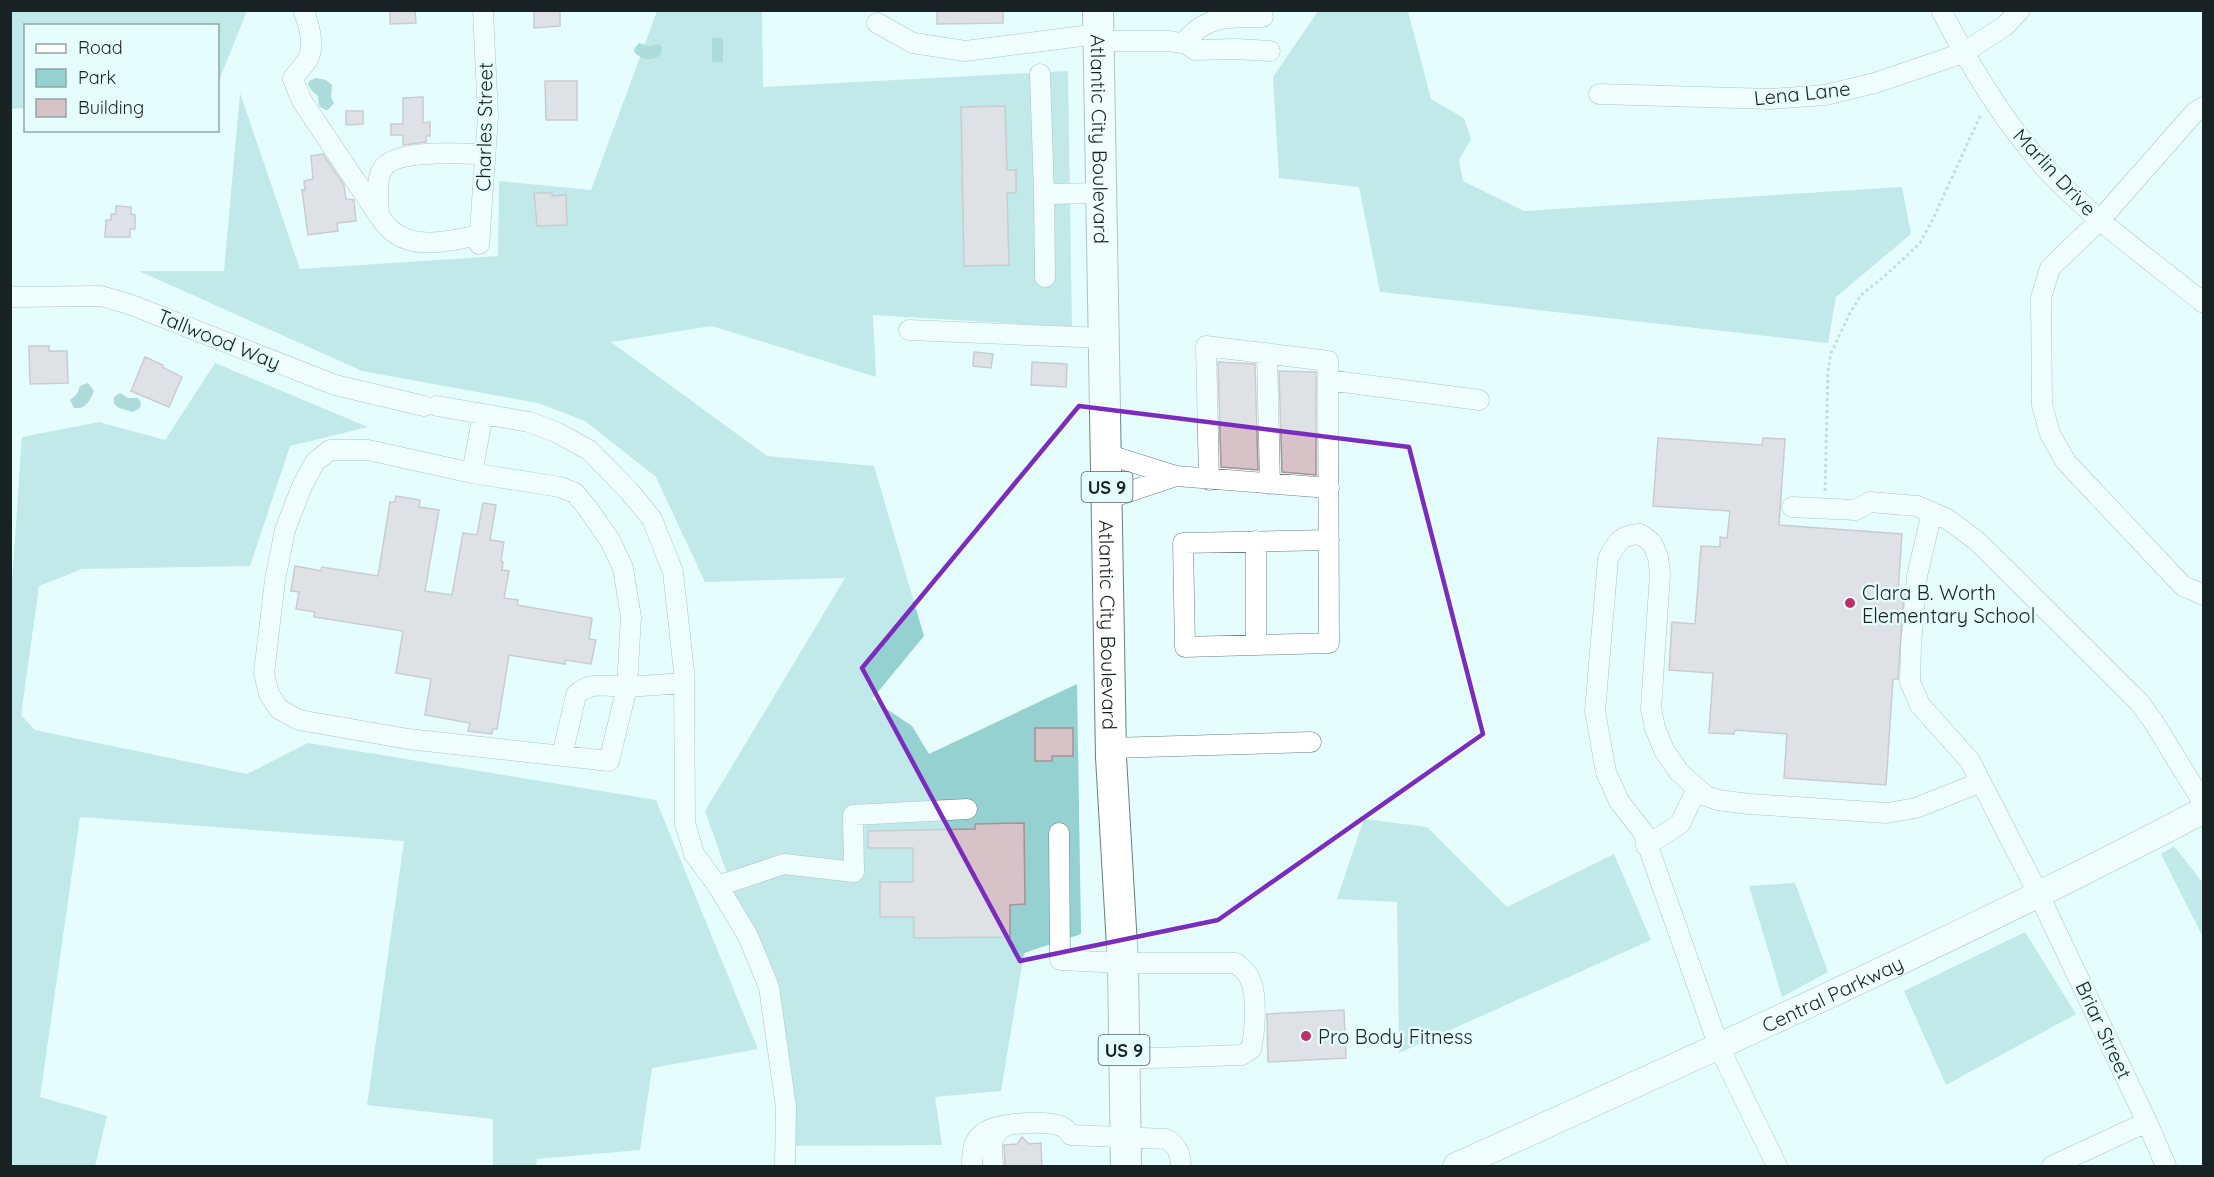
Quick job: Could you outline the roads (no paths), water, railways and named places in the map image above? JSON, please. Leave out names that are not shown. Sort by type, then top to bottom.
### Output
[{"type":"highway","name":"Atlantic City Boulevard","points":[[1098,29],[1111,748],[1123,963],[1126,1167]]},
{"type":"main road","name":"Central Parkway","points":[[1456,1167],[1719,1047],[2039,895],[2204,810]]},
{"type":"street","points":[[303,10],[309,25],[308,59],[292,79],[302,101],[380,216]]},
{"type":"street","name":"Charles Street","points":[[380,216],[392,231],[408,240],[434,243],[480,240],[488,117],[483,10]]},
{"type":"street","name":"Marlin Drive","points":[[1941,10],[1963,53],[1990,95],[2012,127],[2047,169],[2100,220],[2204,303]]},
{"type":"street","name":"Lena Lane","points":[[1599,94],[1772,99],[1825,94],[1875,83],[1963,53],[2005,26],[2020,10]]},
{"type":"street","points":[[1184,43],[1193,31],[1211,21],[1232,17],[1263,16]]},
{"type":"street","points":[[877,23],[912,43],[965,51],[1098,29],[1184,43],[1195,50],[1270,51]]},
{"type":"street","points":[[1040,74],[1045,277]]},
{"type":"street","points":[[2204,107],[2195,112],[2100,220],[2050,268],[2041,298],[2042,405],[2050,434],[2066,462],[2184,586],[2204,596]]},
{"type":"street","points":[[380,216],[379,180],[382,168],[390,161],[411,155],[485,154]]},
{"type":"street","points":[[1044,194],[1101,193]]},
{"type":"street","name":"Tallwood Way","points":[[10,297],[101,296],[129,304],[335,385],[430,406],[529,422],[556,432],[589,450],[630,492],[652,519],[673,572],[684,683],[685,823],[694,854],[718,886],[748,936],[769,987],[786,1107],[785,1167]]},
{"type":"street","points":[[909,330],[1104,338]]},
{"type":"street","points":[[1209,480],[1206,346],[1328,361],[1329,488],[1329,540],[1329,643],[1185,647],[1183,543],[1329,540]]},
{"type":"street","points":[[1267,353],[1269,484]]},
{"type":"street","points":[[1328,380],[1479,400]]},
{"type":"street","points":[[472,473],[483,414]]},
{"type":"street","points":[[330,450],[368,450],[472,473],[560,487],[575,494],[611,542],[622,568],[631,617],[627,687],[609,761],[408,740],[299,720],[279,709],[269,694],[264,673],[275,580],[285,530],[302,486],[315,462],[330,450]]},
{"type":"street","points":[[1106,454],[1176,476],[1329,488]]},
{"type":"street","points":[[1107,499],[1176,476]]},
{"type":"street","points":[[1792,507],[1856,510],[1870,502],[1917,506],[1947,519],[1977,541],[2139,702],[2204,804]]},
{"type":"street","name":"Briar Street","points":[[1932,512],[1917,576],[1910,682],[1920,705],[1970,761],[2039,895],[2147,1122],[2166,1167]]},
{"type":"street","points":[[1777,1167],[1719,1047],[1646,846],[1643,832],[1619,801],[1606,772],[1595,711],[1608,559],[1616,544],[1626,535],[1640,534],[1652,543],[1658,556],[1660,598],[1651,708],[1655,728],[1664,750],[1679,772],[1706,796],[1749,804],[1887,813],[1916,808],[1980,782]]},
{"type":"street","points":[[1256,541],[1256,645]]},
{"type":"street","points":[[562,756],[576,695],[584,688],[593,685],[627,687],[684,683]]},
{"type":"street","points":[[1111,748],[1311,742]]},
{"type":"street","points":[[1646,846],[1680,824],[1697,789]]},
{"type":"street","points":[[718,886],[784,864],[854,872],[853,814],[967,809]]},
{"type":"street","points":[[1059,833],[1060,960],[1123,963],[1236,963],[1248,974],[1253,984],[1255,1033],[1251,1049],[1242,1056],[1124,1059]]},
{"type":"street","points":[[2052,1167],[2147,1122]]},
{"type":"street","points":[[972,1167],[975,1143],[981,1134],[992,1128],[1007,1125],[1050,1124],[1064,1127],[1071,1136],[1166,1139],[1175,1144],[1180,1153],[1181,1167]]},
{"type":"street","points":[[983,1167],[985,1139],[994,1130],[1007,1125]]},
{"type":"street","points":[[993,1167],[992,1141],[996,1131],[1007,1125]]},
{"type":"street","points":[[1001,1167],[1001,1132],[1007,1125]]},
{"type":"place","name":"Clara B. Worth Elementary School","points":[[1850,603]]},
{"type":"place","name":"Pro Body Fitness","points":[[1306,1036]]}]
